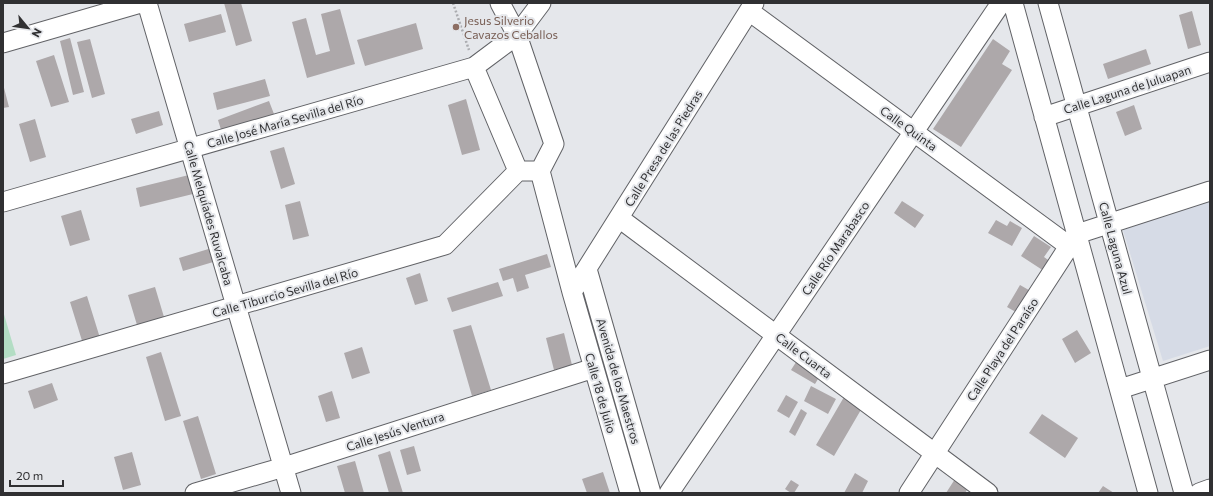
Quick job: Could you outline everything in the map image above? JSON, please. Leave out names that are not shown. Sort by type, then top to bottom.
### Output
[{"type":"street","points":[[3,43],[141,3]]},
{"type":"street","name":"Calle Melquíades Ruvalcaba","points":[[147,3],[292,493]]},
{"type":"street","points":[[500,3],[517,35],[554,144],[540,171],[518,171],[474,67],[517,35],[541,3]]},
{"type":"street","name":"Calle Río Marabasco","points":[[669,493],[1001,3]]},
{"type":"street","points":[[1013,3],[1044,117],[1073,240],[1120,389],[1144,489]]},
{"type":"street","name":"Calle Laguna Azul","points":[[1048,3],[1184,493]]},
{"type":"street","name":"Calle Quinta","points":[[751,7],[913,132],[1073,240]]},
{"type":"street","name":"Calle Presa de las Piedras","points":[[572,292],[751,7]]},
{"type":"street","name":"Calle Laguna de Juluapan","points":[[1044,117],[1210,62]]},
{"type":"street","name":"Calle José María Sevilla del Río","points":[[3,202],[474,67]]},
{"type":"street","name":"Calle Tiburcio Sevilla del Río","points":[[3,374],[445,245],[518,171]]},
{"type":"street","name":"Calle 18 de Julio","points":[[540,171],[572,292],[630,493]]},
{"type":"street","points":[[1073,240],[1109,223],[1210,191]]},
{"type":"street","name":"Calle Cuarta","points":[[619,218],[988,493]]},
{"type":"street","name":"Calle Playa del Paraíso","points":[[909,493],[1073,240]]},
{"type":"street","name":"Avenida de los Maestros","points":[[587,270],[651,493]]},
{"type":"street","points":[[1120,389],[1210,360]]},
{"type":"street","name":"Calle Jesús Ventura","points":[[195,493],[284,467],[594,368]]},
{"type":"street","points":[[1199,493],[1210,489]]},
{"type":"path","points":[[453,3],[474,67]]},
{"type":"shaded area","points":[[1210,199],[1210,346],[1163,361],[1122,227]]},
{"type":"green space","points":[[3,311],[16,355],[3,359]]},
{"type":"building","points":[[224,3],[241,3],[252,41],[236,46]]},
{"type":"building","points":[[340,9],[355,64],[307,78],[292,22],[306,18],[316,55],[330,51],[321,14]]},
{"type":"building","points":[[1192,11],[1201,45],[1188,49],[1179,15]]},
{"type":"building","points":[[221,14],[226,32],[189,42],[184,24]]},
{"type":"building","points":[[416,23],[423,49],[365,66],[357,40]]},
{"type":"building","points":[[70,38],[84,92],[73,95],[60,41]]},
{"type":"building","points":[[90,39],[105,94],[92,98],[77,42]]},
{"type":"building","points":[[993,39],[1010,51],[1002,64],[1012,70],[961,147],[933,129]]},
{"type":"building","points":[[1146,49],[1151,64],[1108,79],[1103,64]]},
{"type":"building","points":[[54,55],[69,102],[51,107],[36,61]]},
{"type":"building","points":[[265,79],[270,96],[217,110],[213,93]]},
{"type":"building","points":[[3,84],[9,107],[3,108]]},
{"type":"building","points":[[466,99],[480,150],[462,155],[448,105]]},
{"type":"building","points":[[269,101],[274,114],[222,133],[218,120]]},
{"type":"building","points":[[1134,105],[1142,129],[1125,136],[1116,112]]},
{"type":"building","points":[[159,111],[163,125],[136,134],[131,119]]},
{"type":"building","points":[[35,119],[46,157],[30,162],[19,124]]},
{"type":"building","points":[[284,147],[295,184],[281,189],[270,151]]},
{"type":"building","points":[[193,174],[197,193],[140,207],[136,188]]},
{"type":"building","points":[[300,201],[309,236],[293,240],[285,205]]},
{"type":"building","points":[[902,201],[924,215],[915,228],[894,213]]},
{"type":"building","points":[[81,210],[90,240],[70,246],[61,216]]},
{"type":"building","points":[[996,220],[1007,226],[1010,221],[1022,228],[1012,246],[988,233]]},
{"type":"building","points":[[1034,236],[1051,247],[1044,257],[1051,262],[1044,271],[1021,256]]},
{"type":"building","points":[[215,247],[220,260],[183,271],[179,258]]},
{"type":"building","points":[[547,254],[551,267],[525,275],[529,288],[517,292],[513,278],[503,281],[499,269]]},
{"type":"building","points":[[420,273],[428,301],[415,305],[406,278]]},
{"type":"building","points":[[498,282],[503,296],[452,312],[447,298]]},
{"type":"building","points":[[1020,285],[1034,293],[1021,315],[1007,307]]},
{"type":"building","points":[[155,287],[164,317],[137,325],[128,295]]},
{"type":"building","points":[[87,296],[100,338],[83,344],[70,302]]},
{"type":"building","points":[[471,325],[491,390],[472,396],[453,330]]},
{"type":"building","points":[[1077,330],[1091,353],[1075,363],[1062,339]]},
{"type":"building","points":[[564,333],[572,365],[554,370],[546,338]]},
{"type":"building","points":[[362,347],[370,373],[352,379],[344,353]]},
{"type":"building","points":[[161,352],[181,416],[165,421],[146,357]]},
{"type":"building","points":[[798,359],[821,374],[815,384],[791,370]]},
{"type":"building","points":[[52,383],[58,400],[34,409],[28,391]]},
{"type":"building","points":[[811,386],[836,399],[828,414],[804,401]]},
{"type":"building","points":[[332,391],[340,418],[326,422],[318,396]]},
{"type":"building","points":[[786,395],[798,402],[789,418],[777,411]]},
{"type":"building","points":[[844,397],[862,408],[834,456],[816,445]]},
{"type":"building","points":[[801,409],[807,413],[795,436],[789,432]]},
{"type":"building","points":[[1042,414],[1078,438],[1065,458],[1029,433]]},
{"type":"building","points":[[198,416],[216,474],[201,479],[183,421]]},
{"type":"building","points":[[414,446],[421,471],[407,475],[400,450]]},
{"type":"building","points":[[390,451],[403,493],[389,493],[378,455]]},
{"type":"building","points":[[132,452],[141,485],[123,490],[114,457]]},
{"type":"building","points":[[355,461],[364,493],[345,493],[337,466]]},
{"type":"building","points":[[603,472],[610,493],[587,493],[582,479]]},
{"type":"building","points":[[855,473],[868,481],[862,493],[844,493]]},
{"type":"building","points":[[955,479],[969,487],[965,493],[946,493]]},
{"type":"building","points":[[791,480],[799,485],[794,493],[791,493],[785,489]]},
{"type":"building","points":[[1103,486],[1114,493],[1098,493]]},
{"type":"place","name":"Jesus Silverio Cavazos Ceballos","points":[[456,27]]}]
